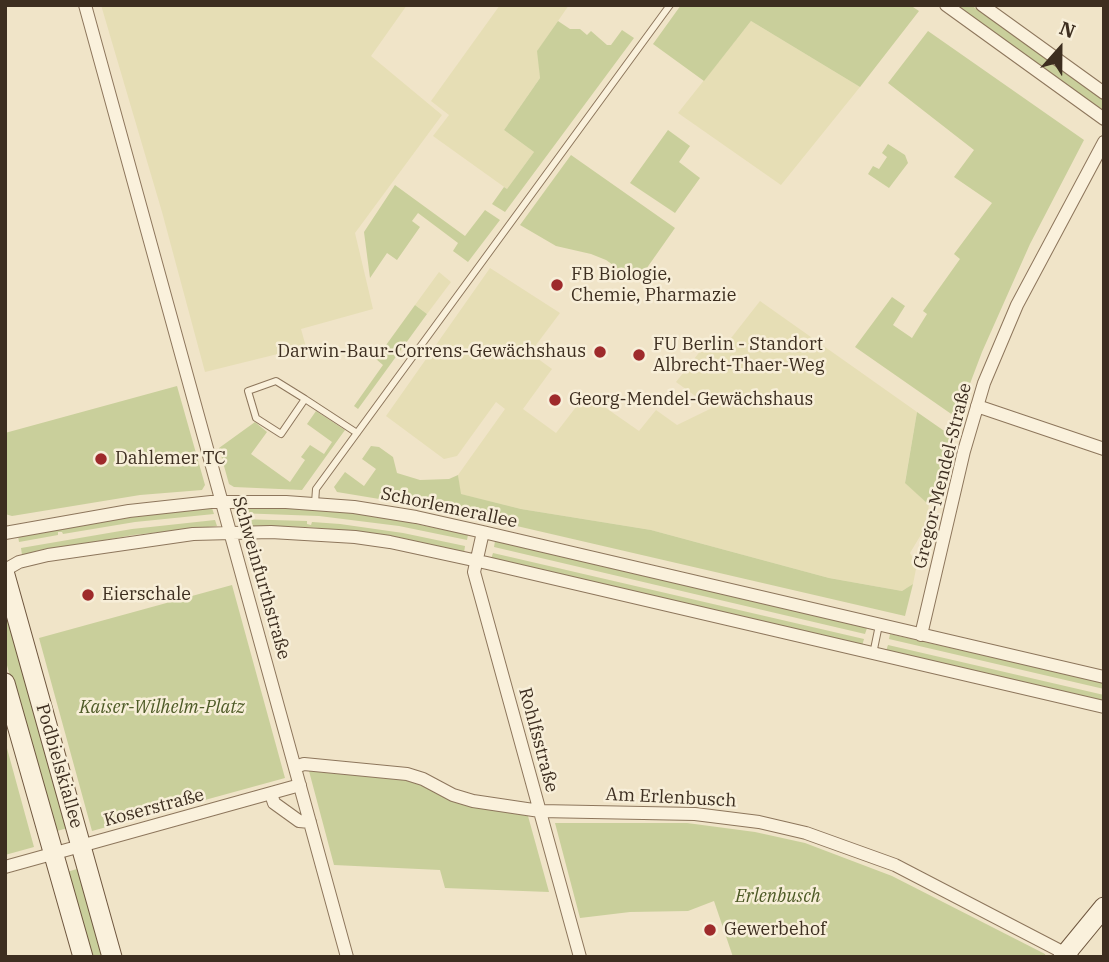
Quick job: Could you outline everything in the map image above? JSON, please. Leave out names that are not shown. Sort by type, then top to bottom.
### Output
[{"type":"street","name":"Schweinfurthstraße","points":[[85,5],[347,957]]},
{"type":"street","points":[[946,5],[1104,120]]},
{"type":"street","points":[[982,5],[1104,93]]},
{"type":"street","name":"Gregor-Mendel-Straße","points":[[921,635],[977,406],[993,359],[1017,305],[1104,142]]},
{"type":"street","points":[[977,406],[1104,449]]},
{"type":"street","name":"Schorlemerallee","points":[[5,533],[129,511],[221,502],[315,503],[396,513],[1104,677]]},
{"type":"street","points":[[5,572],[19,562],[48,555],[166,536],[282,532],[355,537],[476,561],[1104,707]]},
{"type":"street","name":"Rohlfsstraße","points":[[483,532],[474,572],[580,957]]},
{"type":"street","name":"Podbielskiallee","points":[[5,572],[112,957]]},
{"type":"street","name":"Podbielskiallee","points":[[5,683],[83,957]]},
{"type":"street","name":"Am Erlenbusch","points":[[295,767],[304,764],[407,774],[473,801],[540,811],[695,814],[759,822],[806,833],[895,865],[1067,955]]},
{"type":"street","name":"Koserstraße","points":[[5,867],[300,785]]},
{"type":"street","points":[[271,794],[274,803],[299,821],[310,822]]},
{"type":"street","points":[[1067,955],[1104,906]]},
{"type":"lane","points":[[315,503],[316,489],[670,5]]},
{"type":"lane","points":[[306,399],[281,434],[256,418],[248,391],[276,382],[306,399],[357,433]]},
{"type":"lane","points":[[873,654],[879,625]]},
{"type":"shaded area","points":[[101,5],[407,5],[371,56],[442,115],[355,233],[373,309],[301,329],[306,347],[205,372],[162,212]]},
{"type":"shaded area","points":[[500,5],[569,5],[538,50],[540,78],[504,130],[534,152],[507,189],[433,136],[449,115],[431,101]]},
{"type":"shaded area","points":[[751,21],[860,87],[781,185],[678,113]]},
{"type":"shaded area","points":[[490,268],[560,313],[530,353],[552,369],[523,409],[556,433],[586,394],[639,431],[656,410],[677,425],[712,408],[676,382],[705,345],[728,342],[760,301],[917,412],[905,482],[929,505],[925,528],[910,553],[917,564],[913,584],[902,591],[829,578],[651,530],[521,509],[460,494],[458,475],[505,409],[496,402],[457,456],[444,459],[386,416]]},
{"type":"shaded area","points":[[439,272],[451,282],[427,314],[415,305]]},
{"type":"green space","points":[[681,5],[910,5],[919,11],[860,87],[751,21],[704,81],[653,44]]},
{"type":"green space","points":[[955,5],[971,5],[1104,101],[1104,113]]},
{"type":"green space","points":[[558,21],[570,29],[580,29],[587,35],[591,31],[607,45],[611,45],[622,30],[634,38],[505,212],[492,204],[504,187],[507,189],[534,152],[504,130],[540,78],[537,51]]},
{"type":"green space","points":[[928,31],[1084,140],[1030,244],[982,352],[957,418],[855,347],[892,297],[905,306],[893,325],[912,338],[927,314],[923,311],[960,259],[954,254],[992,203],[954,177],[974,150],[888,83]]},
{"type":"green space","points":[[668,130],[690,146],[679,162],[700,178],[675,213],[630,183]]},
{"type":"green space","points":[[888,144],[905,155],[908,163],[889,188],[868,174],[873,166],[879,169],[887,157],[882,153]]},
{"type":"green space","points":[[571,155],[675,228],[637,282],[606,260],[556,246],[520,225]]},
{"type":"green space","points":[[395,185],[465,236],[485,210],[500,220],[468,262],[453,251],[458,243],[418,213],[412,221],[420,227],[397,260],[387,253],[370,278],[364,232]]},
{"type":"green space","points":[[415,305],[427,314],[358,409],[354,406],[383,365],[376,359]]},
{"type":"green space","name":"Dahlemer TC","points":[[177,386],[205,485],[202,490],[140,495],[12,516],[5,514],[5,433]]},
{"type":"green space","points":[[316,411],[345,430],[302,490],[234,487],[229,484],[219,448],[255,422],[267,432],[251,454],[290,482],[305,460],[301,457],[310,445],[324,454],[332,442],[307,424]]},
{"type":"green space","points":[[917,412],[950,435],[929,505],[905,483]]},
{"type":"green space","points":[[371,446],[379,447],[393,457],[397,473],[420,480],[449,479],[458,475],[461,494],[521,509],[651,530],[829,578],[902,591],[913,584],[905,616],[452,511],[337,492],[334,487],[345,472],[364,486],[376,469],[362,459]]},
{"type":"green space","points":[[212,508],[214,514],[135,522],[63,534],[58,532],[58,535],[19,542],[18,536],[164,512]]},
{"type":"green space","points":[[235,508],[297,508],[346,512],[468,535],[467,540],[399,526],[319,516],[237,513]]},
{"type":"green space","points":[[238,519],[307,521],[307,524],[311,525],[312,522],[340,524],[465,546],[464,553],[361,532],[308,527],[240,526]]},
{"type":"green space","points":[[215,520],[217,526],[133,535],[22,555],[21,548],[132,529]]},
{"type":"green space","points":[[495,541],[867,628],[865,634],[494,547]]},
{"type":"green space","points":[[493,553],[864,639],[862,646],[491,559]]},
{"type":"green space","name":"Kaiser-Wilhelm-Platz","points":[[232,585],[285,778],[92,831],[39,638]]},
{"type":"green space","points":[[5,600],[68,828],[53,832],[5,658]]},
{"type":"green space","points":[[890,634],[1104,683],[1104,689],[889,639]]},
{"type":"green space","points":[[888,645],[1104,695],[1104,702],[886,651]]},
{"type":"green space","points":[[5,741],[34,847],[5,855]]},
{"type":"green space","points":[[309,771],[412,781],[467,805],[528,816],[549,892],[445,888],[440,870],[334,865]]},
{"type":"green space","name":"Erlenbusch","points":[[555,823],[687,823],[755,832],[805,843],[892,876],[1045,954],[1046,957],[733,957],[714,901],[688,911],[630,912],[580,918]]},
{"type":"green space","points":[[80,868],[104,957],[87,957],[64,873]]},
{"type":"place","name":"FB Biologie, Chemie, Pharmazie","points":[[557,285]]},
{"type":"place","name":"Darwin-Baur-Correns-Gewächshaus","points":[[600,352]]},
{"type":"place","name":"FU Berlin - Standort Albrecht-Thaer-Weg","points":[[639,355]]},
{"type":"place","name":"Georg-Mendel-Gewächshaus","points":[[555,400]]},
{"type":"place","name":"Dahlemer TC","points":[[101,459]]},
{"type":"place","name":"Eierschale","points":[[88,595]]},
{"type":"place","name":"Gewerbehof","points":[[710,930]]}]
